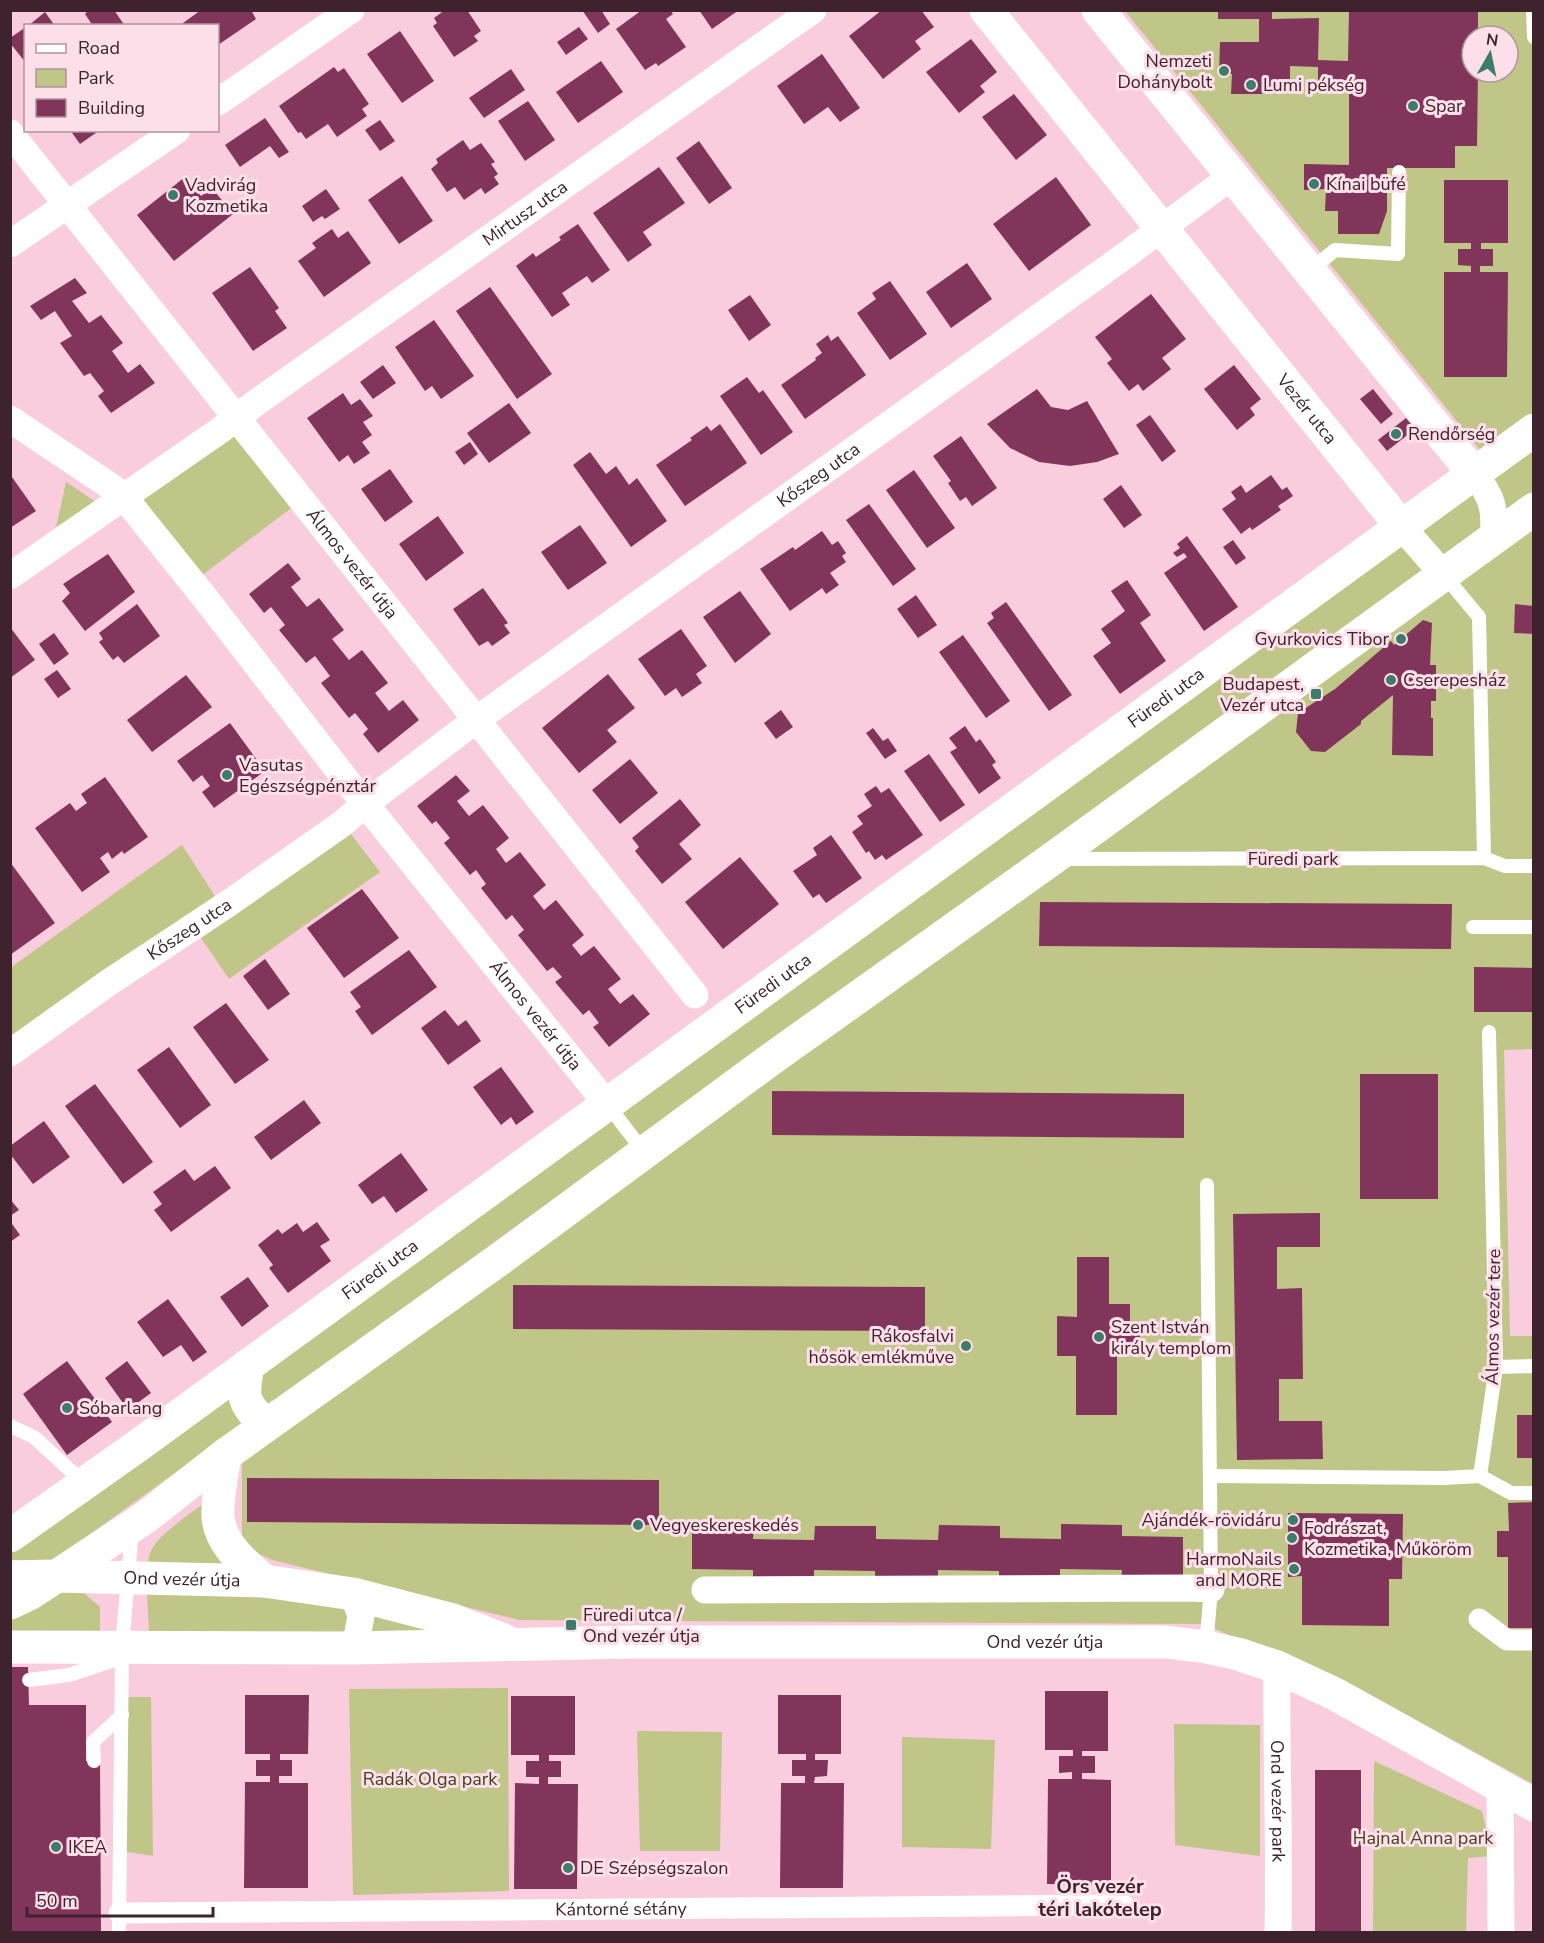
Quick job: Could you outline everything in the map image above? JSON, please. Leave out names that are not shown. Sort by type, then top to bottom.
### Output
[{"type":"main road","name":"Vezér utca","points":[[986,10],[1401,526]]},
{"type":"main road","points":[[1098,10],[1474,474]]},
{"type":"main road","name":"Füredi utca","points":[[10,1536],[85,1484],[1533,430]]},
{"type":"main road","points":[[10,1603],[57,1576],[132,1526],[266,1425],[500,1259],[1533,509]]},
{"type":"main road","points":[[248,1365],[244,1387],[246,1404],[266,1425]]},
{"type":"main road","points":[[225,1455],[218,1516],[222,1533],[238,1557],[264,1581]]},
{"type":"main road","name":"Ond vezér útja","points":[[10,1577],[264,1581],[353,1594],[453,1620],[517,1646]]},
{"type":"main road","name":"Ond vezér útja","points":[[10,1647],[122,1652],[630,1642],[1166,1642],[1238,1654],[1277,1667],[1335,1694],[1533,1805]]},
{"type":"street","points":[[219,101],[351,10]]},
{"type":"street","name":"Mirtusz utca","points":[[124,497],[813,10]]},
{"type":"street","points":[[10,244],[174,132]]},
{"type":"street","name":"Álmos vezér útja","points":[[10,133],[695,994]]},
{"type":"street","name":"Kőszeg utca","points":[[10,1053],[108,983],[334,830],[476,720],[1162,229],[1232,176]]},
{"type":"street","name":"Álmos vezér útja","points":[[10,419],[124,497],[365,804],[607,1104]]},
{"type":"street","points":[[1474,474],[1493,504],[1495,517],[1493,537]]},
{"type":"street","points":[[10,576],[124,497]]},
{"type":"street","name":"Vezér utca","points":[[1401,526],[1443,575]]},
{"type":"street","points":[[705,1590],[1190,1587],[1211,1589]]},
{"type":"street","points":[[353,1594],[361,1616],[356,1648]]},
{"type":"street","points":[[1479,1619],[1507,1640],[1533,1640]]},
{"type":"street","name":"Ond vezér park","points":[[1277,1667],[1276,1764],[1280,1862],[1278,1932]]},
{"type":"street","points":[[1500,1787],[1501,1932]]},
{"type":"street","name":"Kántorné sétány","points":[[119,1923],[1124,1905]]},
{"type":"lane","points":[[1533,10],[1533,37]]},
{"type":"lane","points":[[1310,271],[1335,250],[1398,254],[1399,172]]},
{"type":"lane","name":"Vezér utca","points":[[1443,575],[1479,617],[1484,858]]},
{"type":"lane","name":"Füredi park","points":[[1052,859],[1484,858],[1505,866],[1533,867]]},
{"type":"lane","points":[[1473,927],[1533,927]]},
{"type":"lane","name":"Álmos vezér tere","points":[[1480,1476],[1496,1366],[1489,1032]]},
{"type":"lane","points":[[607,1104],[645,1152]]},
{"type":"lane","points":[[1206,1647],[1211,1589],[1207,1185]]},
{"type":"lane","points":[[1496,1366],[1533,1366]]},
{"type":"lane","points":[[10,1426],[34,1437],[85,1484]]},
{"type":"lane","points":[[1210,1476],[1444,1478],[1480,1476],[1511,1493],[1533,1493]]},
{"type":"lane","points":[[119,1923],[122,1652],[132,1526]]},
{"type":"lane","points":[[29,1680],[69,1675],[122,1652]]},
{"type":"lane","points":[[94,1761],[93,1742],[122,1715]]},
{"type":"green space","points":[[1125,11],[1533,11],[1533,413],[1481,451]]},
{"type":"green space","points":[[237,417],[302,500],[193,582],[132,508]]},
{"type":"green space","points":[[1533,445],[1533,491],[53,1561],[11,1560],[10,1547]]},
{"type":"green space","points":[[66,482],[99,504],[55,527],[57,523]]},
{"type":"green space","points":[[1533,522],[1533,1049],[1504,1050],[1510,1336],[1534,1336],[1533,1784],[1371,1695],[1203,1624],[519,1620],[272,1560],[242,1546],[242,1453]]},
{"type":"green space","points":[[351,834],[380,872],[229,979],[201,938]]},
{"type":"green space","points":[[182,845],[215,896],[11,1039],[10,968]]},
{"type":"green space","points":[[221,1492],[238,1557],[517,1646],[150,1647],[147,1585],[150,1553],[154,1545],[171,1528]]},
{"type":"green space","points":[[68,1588],[85,1594],[100,1607],[100,1634],[11,1633],[11,1618]]},
{"type":"green space","name":"Radák Olga park","points":[[508,1688],[509,1891],[353,1895],[349,1689]]},
{"type":"green space","points":[[122,1697],[151,1697],[153,1856],[121,1851]]},
{"type":"green space","points":[[1174,1724],[1260,1725],[1260,1856],[1175,1845]]},
{"type":"green space","points":[[637,1731],[722,1732],[720,1851],[640,1851]]},
{"type":"green space","points":[[902,1737],[995,1740],[991,1849],[902,1847]]},
{"type":"green space","name":"Hajnal Anna park","points":[[1374,1761],[1482,1811],[1492,1856],[1468,1858],[1466,1932],[1373,1932]]},
{"type":"building","points":[[89,10],[114,10],[124,24],[92,24],[85,14]]},
{"type":"building","points":[[201,10],[251,10],[256,19],[219,44],[219,24],[182,24]]},
{"type":"building","points":[[445,10],[467,10],[481,31],[474,36],[478,41],[454,57],[433,26],[437,23],[434,18]]},
{"type":"building","points":[[582,10],[601,10],[610,24],[598,33]]},
{"type":"building","points":[[642,10],[670,10],[673,14],[666,19],[686,47],[658,66],[656,63],[645,70],[616,29]]},
{"type":"building","points":[[699,10],[739,10],[712,29]]},
{"type":"building","points":[[882,10],[921,10],[934,27],[915,41],[921,49],[883,79],[849,36]]},
{"type":"building","points":[[1218,10],[1272,10],[1272,19],[1319,18],[1318,60],[1348,61],[1349,10],[1478,10],[1478,24],[1460,24],[1460,84],[1478,84],[1477,146],[1455,146],[1455,168],[1387,168],[1387,211],[1379,234],[1338,234],[1338,211],[1325,211],[1326,189],[1304,190],[1304,164],[1349,165],[1349,83],[1318,83],[1318,67],[1290,66],[1290,94],[1231,94],[1232,74],[1219,74],[1220,42],[1259,42],[1259,19],[1218,19]]},
{"type":"building","points":[[45,12],[54,24],[30,24]]},
{"type":"building","points":[[579,27],[588,39],[566,55],[557,42]]},
{"type":"building","points":[[24,28],[24,60],[10,43],[10,38]]},
{"type":"building","points":[[400,31],[434,81],[402,103],[367,54]]},
{"type":"building","points":[[971,39],[997,72],[980,86],[985,92],[959,113],[926,72]]},
{"type":"building","points":[[822,54],[860,108],[840,122],[828,107],[804,124],[777,86]]},
{"type":"building","points":[[601,61],[623,92],[578,123],[556,92]]},
{"type":"building","points":[[334,67],[338,72],[344,68],[369,104],[362,109],[367,116],[337,137],[328,124],[306,139],[301,132],[298,133],[279,106]]},
{"type":"building","points":[[511,69],[525,90],[484,118],[469,98]]},
{"type":"building","points":[[1014,94],[1047,135],[1016,160],[982,117]]},
{"type":"building","points":[[528,101],[555,140],[525,161],[498,121]]},
{"type":"building","points":[[265,118],[289,152],[279,158],[270,146],[240,167],[225,145]]},
{"type":"building","points":[[380,120],[395,141],[380,151],[365,130]]},
{"type":"building","points":[[71,132],[97,132],[80,144]]},
{"type":"building","points":[[463,140],[470,150],[481,143],[495,162],[491,164],[498,174],[494,177],[499,184],[485,194],[481,188],[464,200],[455,187],[447,192],[431,169],[438,163],[436,159]]},
{"type":"building","points":[[699,141],[732,188],[709,204],[676,158]]},
{"type":"building","points":[[659,167],[685,203],[643,232],[652,245],[628,262],[593,213]]},
{"type":"building","points":[[402,176],[433,221],[399,244],[368,200]]},
{"type":"building","points":[[185,177],[201,196],[212,188],[233,214],[174,261],[137,215]]},
{"type":"building","points":[[1056,177],[1091,225],[1029,271],[993,224]]},
{"type":"building","points":[[1444,180],[1508,180],[1508,243],[1481,243],[1481,249],[1493,249],[1493,266],[1480,266],[1480,272],[1508,272],[1507,377],[1444,377],[1444,272],[1471,272],[1471,266],[1458,265],[1458,249],[1471,249],[1471,243],[1444,243]]},
{"type":"building","points":[[326,189],[340,209],[325,219],[322,216],[313,222],[302,206]]},
{"type":"building","points":[[578,224],[610,270],[592,283],[587,276],[562,293],[570,305],[552,317],[516,266],[533,253],[536,257],[561,240],[559,237]]},
{"type":"building","points":[[332,229],[338,238],[348,231],[371,263],[324,297],[298,261],[316,248],[312,243]]},
{"type":"building","points":[[967,263],[992,299],[951,328],[926,292]]},
{"type":"building","points":[[250,267],[279,308],[275,311],[287,328],[253,351],[212,293]]},
{"type":"building","points":[[75,278],[87,293],[72,301],[89,323],[101,315],[123,343],[112,351],[128,373],[140,364],[155,383],[111,413],[98,396],[104,391],[90,373],[84,376],[60,343],[72,336],[55,311],[41,320],[30,306]]},
{"type":"building","points":[[890,281],[927,334],[890,360],[857,313],[876,299],[872,293]]},
{"type":"building","points":[[490,287],[552,374],[517,399],[456,311]]},
{"type":"building","points":[[1151,294],[1186,339],[1162,358],[1171,369],[1143,391],[1138,384],[1129,391],[1107,363],[1112,359],[1095,337]]},
{"type":"building","points":[[750,295],[771,325],[749,341],[728,310]]},
{"type":"building","points":[[434,320],[474,376],[441,399],[432,386],[425,391],[395,347]]},
{"type":"building","points":[[828,335],[831,341],[838,336],[866,375],[805,419],[781,385],[816,360],[815,358],[822,353],[816,344]]},
{"type":"building","points":[[383,365],[396,383],[373,399],[360,382]]},
{"type":"building","points":[[1234,365],[1261,399],[1250,408],[1255,415],[1237,430],[1204,389]]},
{"type":"building","points":[[747,377],[759,393],[763,390],[793,432],[761,455],[720,396]]},
{"type":"building","points":[[1037,389],[1051,407],[1068,410],[1087,401],[1119,454],[1097,462],[1070,466],[1039,462],[1010,448],[987,424]]},
{"type":"building","points":[[1373,389],[1393,414],[1381,424],[1360,399]]},
{"type":"building","points":[[343,393],[351,405],[360,399],[373,416],[363,422],[372,435],[362,442],[370,453],[354,464],[348,455],[339,462],[307,418]]},
{"type":"building","points":[[509,403],[531,433],[489,463],[467,433]]},
{"type":"building","points":[[1150,415],[1176,451],[1162,462],[1136,425]]},
{"type":"building","name":"Rendőrség","points":[[1406,418],[1415,429],[1387,451],[1378,440]]},
{"type":"building","points":[[720,424],[747,463],[685,506],[656,465],[692,440],[690,438],[707,426],[711,431]]},
{"type":"building","points":[[961,436],[997,488],[972,506],[966,497],[960,501],[948,483],[951,481],[933,456]]},
{"type":"building","points":[[470,442],[478,454],[464,465],[455,452]]},
{"type":"building","points":[[590,452],[606,474],[616,466],[629,485],[637,478],[667,521],[631,547],[573,465]]},
{"type":"building","points":[[390,469],[413,502],[385,522],[361,489]]},
{"type":"building","points":[[914,470],[955,528],[927,548],[886,490]]},
{"type":"building","points":[[1271,475],[1282,490],[1287,487],[1293,496],[1278,506],[1281,510],[1252,530],[1250,527],[1241,534],[1222,509],[1236,499],[1231,492],[1241,485],[1246,493]]},
{"type":"building","points":[[12,477],[36,511],[10,528],[10,478]]},
{"type":"building","points":[[1121,485],[1142,515],[1124,528],[1103,499]]},
{"type":"building","points":[[869,504],[916,569],[893,586],[846,520]]},
{"type":"building","points":[[438,516],[464,553],[426,581],[399,544]]},
{"type":"building","points":[[580,525],[607,563],[568,590],[541,552]]},
{"type":"building","points":[[822,531],[832,545],[838,541],[846,553],[842,556],[846,562],[830,573],[839,585],[826,594],[822,588],[790,611],[760,569],[793,547],[795,550]]},
{"type":"building","points":[[1187,536],[1238,607],[1204,631],[1164,573],[1187,557],[1184,553],[1177,557],[1173,553],[1180,548],[1177,544]]},
{"type":"building","points":[[1233,540],[1246,558],[1236,565],[1223,547]]},
{"type":"building","points":[[108,554],[135,592],[85,631],[62,601],[70,593],[63,584]]},
{"type":"building","points":[[288,563],[301,579],[291,587],[307,607],[319,598],[344,630],[332,639],[349,660],[362,650],[388,683],[375,693],[389,711],[403,700],[419,720],[378,753],[363,734],[368,729],[355,713],[349,718],[321,683],[330,676],[315,656],[306,663],[279,630],[285,625],[271,607],[264,613],[249,594]]},
{"type":"building","points":[[1127,580],[1151,615],[1140,623],[1166,661],[1120,694],[1093,656],[1111,643],[1101,629],[1125,611],[1111,591]]},
{"type":"building","points":[[483,588],[508,623],[504,625],[510,633],[492,646],[488,641],[479,646],[453,609]]},
{"type":"building","points":[[740,591],[771,634],[735,663],[703,617]]},
{"type":"building","points":[[916,595],[937,625],[918,638],[897,609]]},
{"type":"building","points":[[1006,602],[1072,695],[1049,711],[987,623],[994,618],[991,613]]},
{"type":"building","points":[[137,604],[160,636],[124,663],[118,656],[113,660],[99,642],[103,639],[99,633]]},
{"type":"building","points":[[1515,604],[1534,606],[1534,634],[1514,633]]},
{"type":"building","points":[[1423,620],[1432,623],[1430,665],[1436,665],[1436,701],[1431,701],[1433,756],[1392,755],[1393,695],[1325,752],[1311,751],[1296,732],[1298,713],[1335,689],[1391,641],[1394,645]]},
{"type":"building","points":[[10,627],[35,660],[10,678]]},
{"type":"building","points":[[681,629],[707,666],[696,674],[702,683],[682,697],[676,688],[665,696],[638,659]]},
{"type":"building","points":[[54,633],[69,654],[54,665],[39,644]]},
{"type":"building","points":[[963,635],[1010,701],[986,718],[939,652]]},
{"type":"building","points":[[57,670],[71,689],[58,698],[44,679]]},
{"type":"building","points":[[608,674],[635,708],[607,730],[617,742],[579,773],[542,728]]},
{"type":"building","points":[[186,675],[212,707],[152,752],[127,720]]},
{"type":"building","points":[[781,710],[793,727],[776,739],[764,723]]},
{"type":"building","points":[[230,723],[265,771],[214,808],[202,792],[210,786],[202,775],[193,782],[177,761]]},
{"type":"building","points":[[965,726],[976,742],[980,739],[996,762],[992,765],[1001,778],[979,794],[950,752],[957,748],[949,738]]},
{"type":"building","points":[[873,728],[883,741],[888,738],[897,751],[885,759],[866,733]]},
{"type":"building","points":[[929,754],[965,805],[940,822],[904,771]]},
{"type":"building","points":[[630,759],[658,793],[620,824],[592,790]]},
{"type":"building","points":[[456,775],[470,791],[457,801],[469,816],[483,805],[509,838],[496,849],[506,863],[520,852],[546,885],[533,896],[544,910],[556,900],[584,935],[572,945],[581,956],[594,946],[621,979],[608,989],[620,1004],[633,994],[650,1014],[609,1047],[593,1027],[599,1023],[589,1010],[583,1015],[555,982],[562,977],[553,967],[547,971],[518,935],[524,930],[512,915],[506,920],[481,888],[486,884],[476,870],[470,875],[444,843],[450,838],[436,821],[432,824],[417,806]]},
{"type":"building","points":[[105,777],[148,837],[124,854],[122,851],[112,859],[108,852],[100,858],[110,872],[82,892],[35,828],[70,803],[76,811],[87,803],[81,794]]},
{"type":"building","points":[[876,786],[881,793],[889,788],[923,835],[886,860],[882,855],[875,860],[869,851],[866,853],[852,832],[863,824],[857,816],[872,806],[864,794]]},
{"type":"building","points":[[680,799],[701,825],[679,844],[692,859],[662,884],[635,851],[639,847],[632,838]]},
{"type":"building","points":[[831,835],[862,878],[826,903],[819,894],[813,898],[793,871],[817,855],[813,848]]},
{"type":"building","points":[[740,857],[779,904],[723,949],[685,902]]},
{"type":"building","points":[[10,862],[55,923],[10,955]]},
{"type":"building","points":[[362,889],[399,938],[344,978],[307,928]]},
{"type":"building","points":[[1040,902],[1452,904],[1451,949],[1039,946]]},
{"type":"building","points":[[409,950],[437,987],[372,1035],[355,1011],[361,1007],[350,992]]},
{"type":"building","points":[[265,959],[290,994],[268,1010],[243,976]]},
{"type":"building","points":[[1474,967],[1534,968],[1534,1012],[1474,1012]]},
{"type":"building","points":[[226,1003],[269,1060],[235,1084],[193,1027]]},
{"type":"building","points":[[445,1010],[458,1026],[466,1020],[481,1041],[448,1065],[421,1028]]},
{"type":"building","points":[[169,1047],[211,1105],[180,1128],[137,1070]]},
{"type":"building","points":[[501,1067],[534,1112],[516,1125],[511,1117],[501,1125],[473,1087]]},
{"type":"building","points":[[1360,1074],[1438,1074],[1438,1199],[1360,1199]]},
{"type":"building","points":[[95,1084],[153,1162],[123,1184],[65,1106]]},
{"type":"building","points":[[772,1091],[1184,1094],[1184,1138],[772,1135]]},
{"type":"building","points":[[304,1100],[321,1123],[271,1160],[254,1137]]},
{"type":"building","points":[[44,1121],[70,1157],[33,1184],[10,1154],[10,1146]]},
{"type":"building","points":[[401,1153],[428,1190],[396,1213],[384,1196],[372,1204],[358,1185]]},
{"type":"building","points":[[215,1166],[231,1188],[171,1232],[154,1210],[162,1204],[153,1192],[185,1169],[194,1181]]},
{"type":"building","points":[[10,1199],[19,1210],[10,1216]]},
{"type":"building","points":[[1320,1213],[1320,1247],[1277,1247],[1277,1289],[1302,1288],[1303,1379],[1279,1379],[1279,1421],[1322,1421],[1323,1459],[1237,1460],[1233,1214]]},
{"type":"building","points":[[10,1221],[20,1235],[10,1242]]},
{"type":"building","points":[[317,1222],[330,1240],[320,1246],[331,1261],[288,1293],[269,1268],[273,1265],[258,1245],[278,1229],[282,1234],[297,1223],[303,1232]]},
{"type":"building","name":"Szent István király templom","points":[[1077,1257],[1109,1257],[1109,1304],[1130,1304],[1130,1324],[1140,1324],[1140,1350],[1117,1350],[1117,1415],[1076,1415],[1076,1356],[1057,1356],[1057,1316],[1077,1317]]},
{"type":"building","points":[[248,1277],[269,1306],[242,1327],[220,1297]]},
{"type":"building","points":[[513,1285],[925,1287],[925,1331],[513,1329]]},
{"type":"building","points":[[168,1299],[207,1352],[193,1362],[181,1345],[163,1357],[137,1322]]},
{"type":"building","name":"Sóbarlang","points":[[67,1361],[112,1422],[67,1455],[23,1394]]},
{"type":"building","points":[[127,1361],[151,1393],[128,1410],[105,1378]]},
{"type":"building","points":[[1517,1415],[1534,1415],[1534,1458],[1517,1458]]},
{"type":"building","points":[[247,1478],[659,1480],[659,1525],[247,1522]]},
{"type":"building","points":[[1534,1502],[1534,1628],[1508,1628],[1508,1557],[1497,1557],[1497,1531],[1509,1531],[1508,1503]]},
{"type":"building","points":[[1288,1513],[1403,1514],[1402,1579],[1389,1579],[1389,1626],[1302,1625],[1302,1576],[1288,1577]]},
{"type":"building","points":[[692,1524],[754,1525],[753,1539],[814,1540],[815,1526],[876,1526],[876,1539],[938,1540],[939,1525],[1000,1526],[1000,1538],[1061,1539],[1061,1524],[1122,1525],[1122,1536],[1183,1537],[1183,1581],[1121,1580],[1122,1570],[1060,1569],[1060,1583],[999,1582],[999,1571],[938,1570],[938,1584],[875,1583],[875,1571],[814,1570],[814,1585],[753,1584],[753,1570],[692,1569]]},
{"type":"building","name":"IKEA","points":[[10,1667],[28,1667],[29,1705],[86,1705],[86,1761],[100,1761],[101,1932],[10,1932]]},
{"type":"building","points":[[1045,1691],[1108,1691],[1108,1751],[1082,1751],[1082,1756],[1095,1756],[1095,1773],[1082,1773],[1082,1779],[1111,1780],[1111,1885],[1047,1884],[1048,1779],[1072,1779],[1072,1772],[1059,1773],[1059,1756],[1073,1756],[1073,1750],[1045,1750]]},
{"type":"building","points":[[245,1695],[309,1695],[308,1754],[280,1754],[280,1760],[292,1760],[292,1776],[279,1776],[279,1783],[308,1783],[308,1888],[244,1888],[245,1782],[270,1782],[270,1776],[256,1776],[256,1760],[270,1760],[270,1754],[245,1754]]},
{"type":"building","points":[[778,1695],[841,1695],[841,1754],[815,1754],[815,1760],[828,1760],[827,1776],[815,1777],[814,1783],[844,1783],[843,1888],[780,1888],[781,1783],[805,1783],[805,1776],[792,1776],[792,1760],[806,1760],[806,1754],[778,1754]]},
{"type":"building","points":[[511,1696],[575,1696],[575,1755],[549,1755],[549,1761],[561,1761],[561,1777],[548,1777],[548,1784],[578,1784],[577,1889],[514,1889],[515,1783],[539,1784],[539,1777],[526,1777],[526,1761],[539,1761],[539,1755],[511,1755]]},
{"type":"building","points":[[1315,1770],[1361,1770],[1361,1932],[1315,1932]]},
{"type":"place","name":"Nemzeti Dohánybolt","points":[[1224,71]]},
{"type":"place","name":"Lumi pékség","points":[[1251,85]]},
{"type":"place","name":"Spar","points":[[1413,106]]},
{"type":"place","name":"Kínai büfé","points":[[1314,184]]},
{"type":"place","name":"Vadvirág Kozmetika","points":[[173,195]]},
{"type":"place","name":"Rendőrség","points":[[1396,434]]},
{"type":"place","name":"Gyurkovics Tibor","points":[[1401,639]]},
{"type":"place","name":"Cserepesház","points":[[1391,680]]},
{"type":"place","name":"Budapest, Vezér utca","points":[[1316,694]]},
{"type":"place","name":"Vasutas Egészségpénztár","points":[[227,775]]},
{"type":"place","name":"Szent István király templom","points":[[1099,1337]]},
{"type":"place","name":"Rákosfalvi hősök emlékműve","points":[[966,1346]]},
{"type":"place","name":"Sóbarlang","points":[[67,1408]]},
{"type":"place","name":"Ajándék-rövidáru","points":[[1293,1520]]},
{"type":"place","name":"Vegyeskereskedés","points":[[638,1525]]},
{"type":"place","name":"Fodrászat, Kozmetika, Műköröm","points":[[1292,1538]]},
{"type":"place","name":"HarmoNails and MORE","points":[[1294,1569]]},
{"type":"place","name":"Füredi utca / Ond vezér útja","points":[[571,1625]]},
{"type":"place","name":"IKEA","points":[[56,1847]]},
{"type":"place","name":"DE Szépségszalon","points":[[568,1868]]},
{"type":"district","name":"Örs vezér téri lakótelep","points":[[1100,1898]]}]
